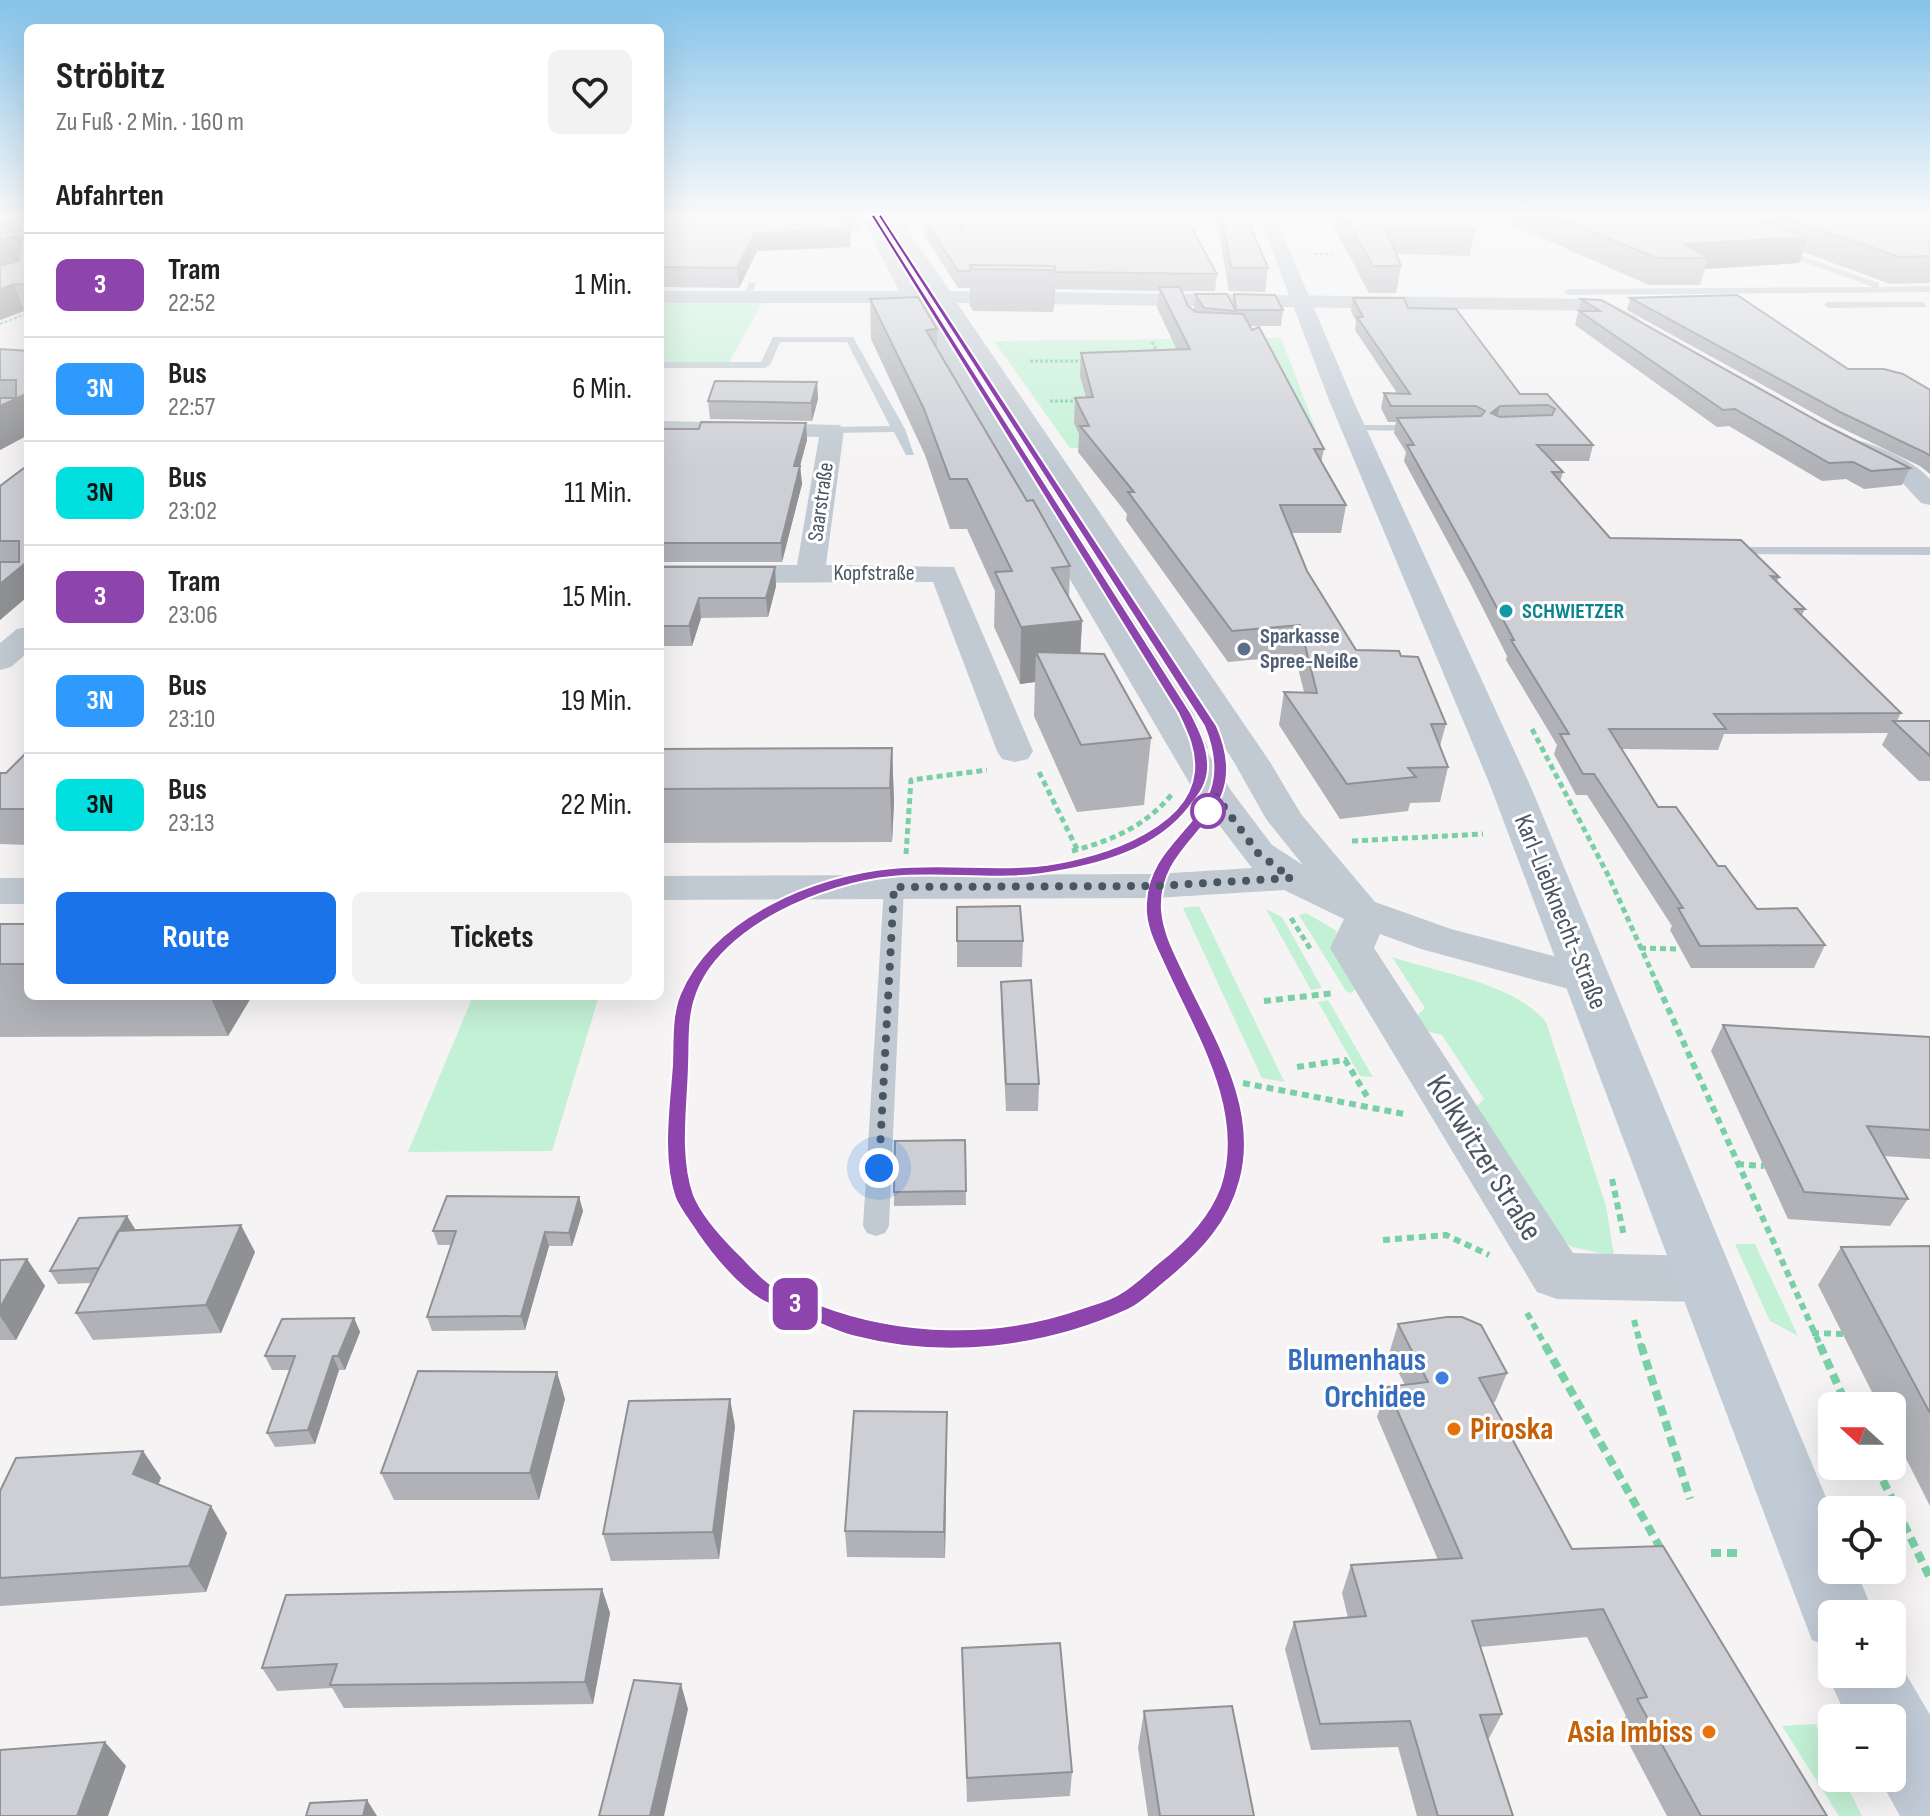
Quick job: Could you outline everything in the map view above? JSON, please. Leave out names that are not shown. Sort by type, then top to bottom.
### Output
[{"type":"main road","name":"Karl-Liebknecht-Straße","points":[[1300,301],[1510,785],[1832,1600]]},
{"type":"main road","points":[[1906,1749],[1930,1791]]},
{"type":"street","points":[[926,301],[923,309],[1201,771],[1240,832],[1258,853],[1291,878]]},
{"type":"street","points":[[931,301],[1252,762],[1285,819],[1346,877],[1436,939],[1587,979]]},
{"type":"street","points":[[1064,301],[1182,304],[1258,301]]},
{"type":"street","points":[[1387,301],[1602,305],[1655,335]]},
{"type":"street","name":"Saarstraße","points":[[664,428],[832,430],[810,573]]},
{"type":"street","points":[[1840,440],[1920,477],[1930,497]]},
{"type":"street","name":"Kopfstraße","points":[[664,574],[944,573],[1025,758]]},
{"type":"street","points":[[0,660],[24,639]]},
{"type":"street","points":[[664,888],[900,874],[1090,886],[1205,885],[1346,877]]},
{"type":"street","name":"Kolkwitzer Straße","points":[[1346,877],[1352,948],[1557,1276],[1703,1279]]},
{"type":"street","points":[[0,891],[24,891]]},
{"type":"lane","points":[[1817,305],[1924,305],[1914,301]]},
{"type":"lane","points":[[1602,305],[1633,305]]},
{"type":"lane","points":[[664,365],[765,365],[776,339],[850,339],[910,453]]},
{"type":"lane","points":[[1353,428],[1442,428]]},
{"type":"lane","name":"Saarstraße","points":[[832,430],[899,429]]},
{"type":"lane","points":[[1713,551],[1930,551]]},
{"type":"lane","points":[[876,1226],[900,874]]},
{"type":"path","points":[[0,324],[24,314]]},
{"type":"path","points":[[1152,342],[1161,360]]},
{"type":"path","points":[[1030,361],[1089,361]]},
{"type":"path","points":[[1044,401],[1091,401]]},
{"type":"path","points":[[1527,721],[1599,858],[1840,1392]]},
{"type":"path","points":[[900,874],[911,780],[1025,758],[1077,850],[1090,886]]},
{"type":"path","points":[[1346,877],[1483,834]]},
{"type":"path","points":[[1590,857],[1599,858]]},
{"type":"path","points":[[1640,948],[1680,949]]},
{"type":"path","points":[[1264,1001],[1336,993]]},
{"type":"path","points":[[1297,1067],[1345,1060],[1368,1098]]},
{"type":"path","points":[[1243,1083],[1409,1115]]},
{"type":"path","points":[[1737,1164],[1764,1166]]},
{"type":"path","points":[[1383,1240],[1446,1235],[1494,1258],[1486,1245]]},
{"type":"path","points":[[1521,1303],[1665,1556]]},
{"type":"path","points":[[1812,1333],[1844,1334]]},
{"type":"path","points":[[1883,1480],[1930,1578]]},
{"type":"path","points":[[1711,1553],[1740,1553]]},
{"type":"green space","points":[[664,302],[763,302],[729,362],[664,362]]},
{"type":"green space","points":[[1281,338],[1321,443],[1070,448],[994,341]]},
{"type":"green space","points":[[1199,906],[1285,1082],[1262,1078],[1183,908]]},
{"type":"green space","points":[[1266,909],[1282,917],[1322,988],[1311,990]]},
{"type":"green space","points":[[1306,913],[1337,931],[1335,938],[1360,985],[1351,993],[1346,991],[1299,915]]},
{"type":"green space","points":[[1392,957],[1496,989],[1532,1009],[1546,1022],[1606,1206],[1614,1256],[1572,1247],[1544,1231],[1471,1112],[1484,1099],[1442,1035],[1419,1029],[1412,1020],[1425,1008]]},
{"type":"green space","points":[[471,1000],[598,1000],[552,1151],[408,1152]]},
{"type":"green space","points":[[1328,1000],[1373,1077],[1360,1076],[1318,1002]]},
{"type":"green space","points":[[1735,1244],[1755,1244],[1798,1336],[1770,1321]]},
{"type":"green space","points":[[1815,1724],[1818,1730],[1818,1783],[1782,1726]]},
{"type":"green space","points":[[1824,1792],[1850,1792],[1862,1816],[1839,1816]]},
{"type":"building","points":[[871,301],[920,301],[937,329],[926,330],[1027,501],[1033,500],[1070,566],[1052,568],[1082,621],[1021,627],[995,572],[1012,571],[967,479],[950,479],[924,409]]},
{"type":"building","points":[[1166,301],[1186,301],[1196,312],[1243,314],[1252,330],[1259,327],[1324,449],[1314,449],[1346,505],[1280,505],[1307,571],[1356,650],[1399,651],[1401,656],[1418,657],[1446,724],[1431,724],[1448,767],[1408,768],[1416,777],[1347,784],[1284,692],[1317,693],[1300,625],[1232,631],[1128,492],[1134,492],[1080,426],[1089,426],[1075,398],[1093,397],[1081,353],[1190,349]]},
{"type":"building","points":[[1199,301],[1231,301],[1236,311],[1204,308]]},
{"type":"building","points":[[1235,301],[1278,301],[1283,310],[1236,310]]},
{"type":"building","points":[[1354,301],[1405,301],[1408,308],[1456,309],[1520,394],[1547,394],[1593,445],[1537,445],[1563,472],[1552,472],[1610,538],[1741,540],[1779,577],[1771,576],[1805,609],[1795,609],[1901,713],[1714,714],[1726,729],[1609,729],[1658,807],[1676,807],[1718,866],[1725,866],[1757,909],[1797,908],[1825,945],[1700,946],[1678,908],[1683,908],[1594,774],[1583,774],[1560,734],[1569,734],[1511,640],[1514,640],[1407,445],[1414,445],[1397,418],[1481,416],[1485,411],[1476,406],[1391,406],[1384,393],[1410,394],[1357,317],[1363,317]],"holes":[[[1548,405],[1555,409],[1552,415],[1500,417],[1491,413],[1500,406]]]},
{"type":"building","points":[[1584,301],[1602,301],[1823,424],[1910,468],[1871,471],[1853,462],[1829,463],[1735,409],[1723,410],[1579,311],[1600,311]]},
{"type":"building","points":[[1635,301],[1746,301],[1848,369],[1884,369],[1903,374],[1930,390],[1930,456],[1840,412]]},
{"type":"building","points":[[0,349],[24,351],[24,395],[0,406],[0,398],[16,398],[16,380],[0,380]]},
{"type":"building","points":[[715,381],[817,382],[811,403],[708,401]]},
{"type":"building","points":[[701,422],[806,423],[794,466],[800,466],[781,543],[664,543],[664,429],[699,429]]},
{"type":"building","points":[[24,468],[24,564],[0,584],[0,562],[19,562],[19,541],[0,541],[0,486]]},
{"type":"building","points":[[664,567],[775,567],[766,598],[699,598],[689,626],[664,626]]},
{"type":"building","points":[[1036,652],[1104,654],[1151,738],[1081,745]]},
{"type":"building","points":[[1893,721],[1930,721],[1930,756]]},
{"type":"building","points":[[892,748],[890,788],[664,789],[664,749]]},
{"type":"building","points":[[24,755],[24,809],[0,809],[0,773],[6,773]]},
{"type":"building","points":[[1020,906],[1023,941],[957,941],[957,907]]},
{"type":"building","points":[[0,924],[24,924],[24,964],[0,964]]},
{"type":"building","points":[[1031,980],[1039,1084],[1006,1084],[1001,982]]},
{"type":"building","points":[[1723,1025],[1930,1037],[1930,1130],[1867,1126],[1908,1199],[1804,1192]]},
{"type":"building","points":[[965,1140],[966,1191],[894,1192],[895,1141]]},
{"type":"building","points":[[447,1196],[579,1197],[569,1233],[545,1232],[521,1316],[427,1317],[456,1231],[433,1231]]},
{"type":"building","points":[[127,1216],[99,1268],[50,1271],[79,1218]]},
{"type":"building","points":[[241,1225],[206,1305],[76,1313],[118,1231]]},
{"type":"building","points":[[1930,1246],[1930,1413],[1841,1247]]},
{"type":"building","points":[[27,1259],[0,1308],[0,1260]]},
{"type":"building","points":[[1462,1317],[1481,1325],[1507,1373],[1479,1378],[1572,1549],[1663,1546],[1827,1816],[1701,1816],[1637,1699],[1647,1697],[1603,1609],[1472,1621],[1502,1714],[1480,1715],[1513,1816],[1438,1816],[1410,1721],[1320,1724],[1294,1622],[1366,1616],[1351,1565],[1462,1558],[1387,1387],[1428,1382],[1398,1324]]},
{"type":"building","points":[[354,1318],[338,1356],[333,1356],[308,1430],[267,1433],[295,1356],[265,1356],[282,1319]]},
{"type":"building","points":[[418,1371],[557,1372],[530,1473],[381,1473]]},
{"type":"building","points":[[730,1399],[713,1532],[603,1534],[629,1401]]},
{"type":"building","points":[[854,1411],[947,1412],[944,1532],[845,1531]]},
{"type":"building","points":[[143,1451],[133,1474],[211,1506],[189,1566],[0,1578],[0,1491],[16,1458]]},
{"type":"building","points":[[602,1589],[585,1682],[330,1685],[337,1664],[262,1668],[286,1595]]},
{"type":"building","points":[[1060,1643],[1072,1772],[967,1778],[962,1648]]},
{"type":"building","points":[[634,1680],[681,1684],[650,1816],[599,1816]]},
{"type":"building","points":[[1232,1706],[1254,1816],[1160,1816],[1144,1711]]},
{"type":"building","points":[[105,1742],[77,1816],[0,1816],[0,1750]]},
{"type":"building","points":[[367,1800],[363,1816],[306,1816],[310,1803]]},
{"type":"tram line","name":"3","points":[[927,301],[1185,713],[1199,745],[1201,771],[1197,788],[1172,821],[1148,838],[1111,855],[1039,870],[895,872],[844,879],[778,906],[743,926],[703,968],[688,995],[683,1020],[676,1149],[685,1198],[715,1243],[765,1292],[857,1328],[943,1340],[1042,1331],[1125,1302],[1185,1254],[1213,1222],[1229,1187],[1237,1153],[1234,1120],[1223,1075],[1156,930],[1153,903],[1161,870],[1174,850],[1203,819],[1216,796],[1223,770],[1220,748],[1210,726],[934,301]]},
{"type":"tram line","points":[[933,301],[1210,726],[1217,747],[1219,784],[1204,816],[1161,873],[1155,891],[1154,912],[1162,945],[1228,1088],[1237,1136],[1236,1161],[1221,1206],[1182,1256],[1123,1302],[1050,1330],[971,1340],[892,1334],[790,1304],[758,1287],[698,1218],[689,1200],[679,1159],[680,1029],[691,987],[707,963],[728,941],[767,912],[792,897],[834,881],[887,873],[1022,870],[1110,856],[1148,839],[1179,814],[1201,771]]},
{"type":"place","name":"SCHWIETZER","points":[[1506,611]]},
{"type":"place","name":"Sparkasse Spree-Neiße","points":[[1244,649]]},
{"type":"place","name":"Blumenhaus Orchidee","points":[[1442,1378]]},
{"type":"place","name":"Piroska","points":[[1454,1429]]},
{"type":"place","name":"Asia Imbiss","points":[[1709,1732]]},
{"type":"route","points":[[879,1168],[894,887],[1156,886],[1291,878],[1258,853],[1216,796],[1208,811]]}]
